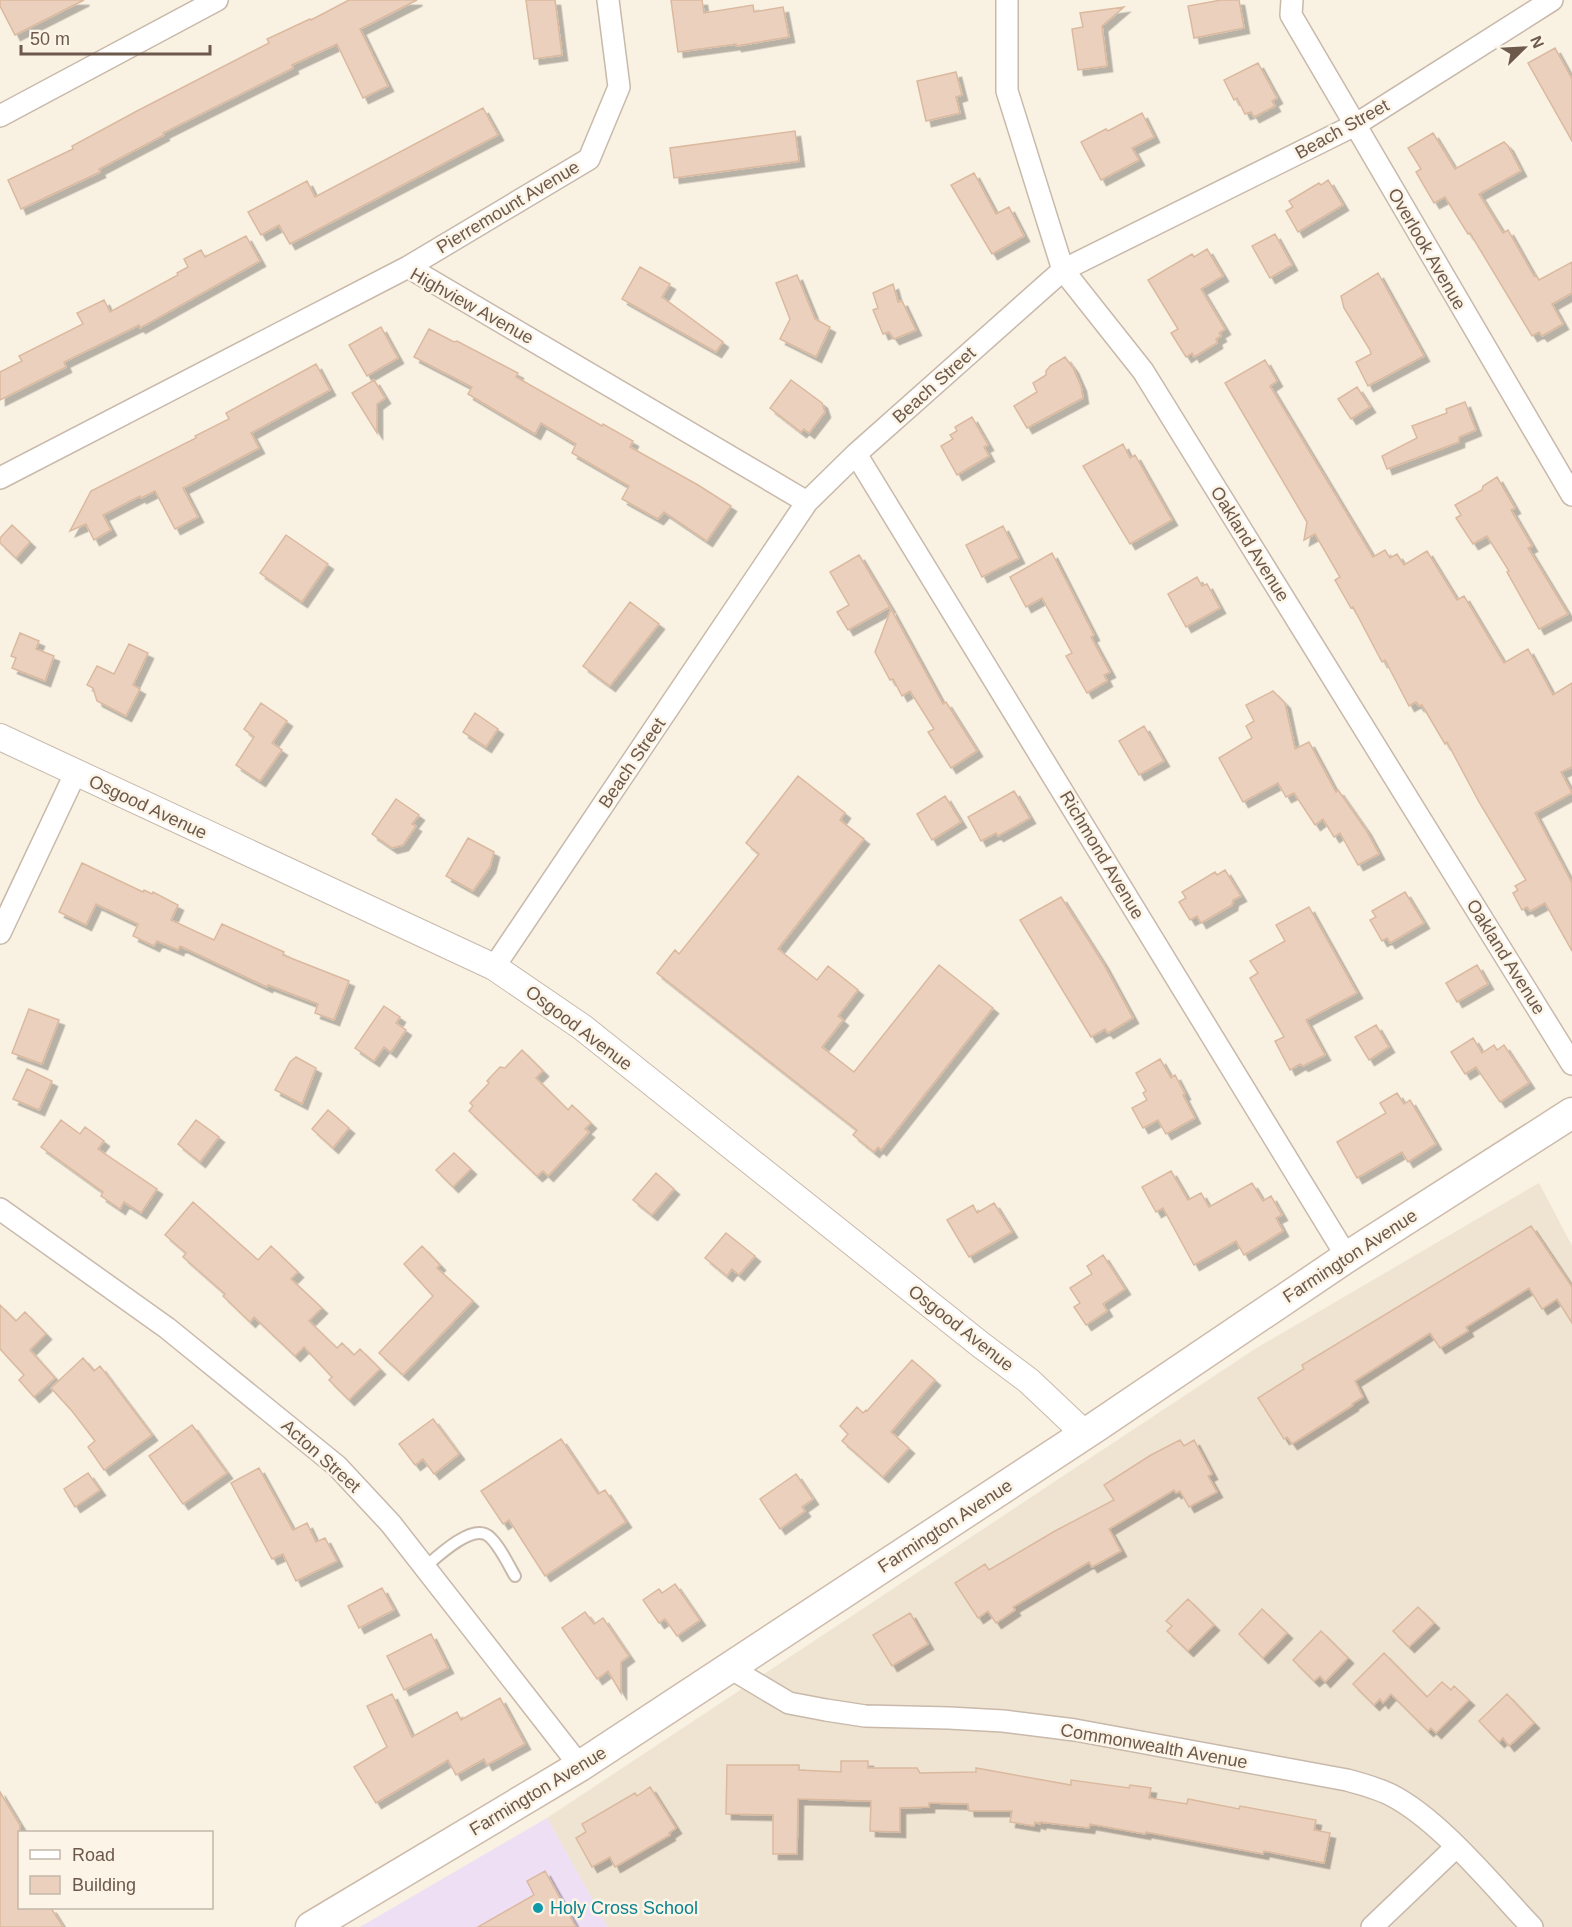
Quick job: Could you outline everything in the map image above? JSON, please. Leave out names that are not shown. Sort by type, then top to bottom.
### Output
[{"type":"main road","name":"Farmington Avenue","points":[[311,1927],[580,1766],[1085,1434],[1347,1257],[1572,1113]]},
{"type":"street","points":[[0,116],[218,0]]},
{"type":"street","name":"Pierremount Avenue","points":[[408,267],[589,159],[619,87],[608,0]]},
{"type":"street","name":"Oakland Avenue","points":[[1007,0],[1007,91],[1063,270],[1143,371],[1572,1064]]},
{"type":"street","name":"Overlook Avenue","points":[[1292,0],[1291,15],[1572,495]]},
{"type":"street","name":"Beach Street","points":[[494,967],[807,502],[856,454],[1063,270],[1355,126],[1552,0]]},
{"type":"street","name":"Highview Avenue","points":[[0,478],[408,267],[807,502]]},
{"type":"street","name":"Richmond Avenue","points":[[856,454],[1347,1257]]},
{"type":"street","name":"Osgood Avenue","points":[[0,738],[494,967],[582,1027],[1029,1381],[1085,1434]]},
{"type":"street","points":[[0,933],[75,774]]},
{"type":"street","name":"Acton Street","points":[[0,1209],[167,1328],[337,1466],[391,1524],[580,1766]]},
{"type":"street","name":"Commonwealth Avenue","points":[[730,1668],[789,1703],[826,1710],[865,1716],[993,1721],[1075,1731],[1368,1785],[1392,1795],[1425,1817],[1532,1927]]},
{"type":"street","points":[[1372,1927],[1456,1847]]},
{"type":"lane","points":[[425,1567],[467,1536],[477,1533],[486,1534],[494,1541],[515,1576]]},
{"type":"shaded area","points":[[1539,1183],[1572,1246],[1572,1927],[608,1927],[547,1818],[1255,1349]]},
{"type":"shaded area","points":[[547,1818],[608,1927],[360,1927]]},
{"type":"building","points":[[0,0],[84,0],[15,35],[0,6]]},
{"type":"building","points":[[349,0],[417,0],[360,29],[388,86],[363,98],[337,44],[163,133],[164,135],[99,169],[100,172],[21,209],[8,180],[73,149],[72,146],[269,43],[267,39]]},
{"type":"building","points":[[526,0],[555,0],[562,55],[534,59]]},
{"type":"building","points":[[671,0],[702,0],[704,13],[753,5],[754,12],[783,7],[789,37],[736,46],[736,44],[678,52]]},
{"type":"building","points":[[1221,0],[1239,0],[1244,28],[1194,38],[1188,6]]},
{"type":"building","points":[[1124,7],[1102,26],[1107,66],[1078,70],[1072,29],[1083,27],[1080,13]]},
{"type":"building","points":[[1555,48],[1572,79],[1572,141],[1528,63]]},
{"type":"building","points":[[1258,63],[1277,98],[1272,101],[1275,106],[1254,117],[1251,112],[1245,114],[1237,98],[1234,100],[1224,80]]},
{"type":"building","points":[[956,72],[962,95],[956,97],[960,113],[926,121],[917,81]]},
{"type":"building","points":[[483,108],[498,135],[290,244],[279,225],[261,235],[248,212],[307,181],[315,197]]},
{"type":"building","points":[[1142,113],[1154,137],[1132,148],[1139,160],[1101,180],[1081,142]]},
{"type":"building","points":[[795,131],[799,161],[674,178],[670,148]]},
{"type":"building","points":[[1433,133],[1455,169],[1504,142],[1508,146],[1521,171],[1479,194],[1503,233],[1508,230],[1534,276],[1536,275],[1539,280],[1572,262],[1572,293],[1552,304],[1563,324],[1542,336],[1539,332],[1532,336],[1470,233],[1468,234],[1445,197],[1434,203],[1416,172],[1421,169],[1408,148]]},
{"type":"building","points":[[974,173],[996,214],[1009,207],[1024,236],[992,254],[951,185]]},
{"type":"building","points":[[1328,180],[1343,205],[1298,232],[1286,211],[1293,207],[1289,201]]},
{"type":"building","points":[[1275,234],[1292,265],[1270,278],[1252,246]]},
{"type":"building","points":[[246,236],[260,261],[140,328],[139,325],[64,362],[66,367],[0,400],[0,372],[22,361],[19,356],[83,324],[77,313],[104,300],[110,312],[178,275],[177,273],[188,267],[184,259],[201,250],[205,257]]},
{"type":"building","points":[[1207,249],[1223,276],[1201,289],[1225,329],[1219,333],[1221,336],[1216,339],[1217,343],[1194,357],[1192,353],[1186,357],[1171,333],[1178,329],[1148,280],[1192,254],[1194,257]]},
{"type":"building","points":[[640,267],[670,284],[662,297],[723,342],[716,352],[622,299]]},
{"type":"building","points":[[1378,273],[1424,356],[1368,386],[1356,362],[1371,354],[1370,350],[1344,308],[1341,296]]},
{"type":"building","points":[[797,275],[815,319],[830,327],[816,357],[780,339],[790,319],[776,283]]},
{"type":"building","points":[[893,284],[898,302],[902,301],[916,330],[894,339],[889,332],[883,334],[873,310],[878,308],[873,293]]},
{"type":"building","points":[[381,327],[398,358],[367,376],[349,345]]},
{"type":"building","points":[[429,329],[518,373],[516,377],[633,441],[630,447],[731,506],[707,541],[664,512],[658,519],[622,499],[629,486],[572,453],[576,444],[541,423],[535,434],[468,394],[472,387],[414,357]]},
{"type":"building","points":[[1065,357],[1081,386],[1083,398],[1027,428],[1014,406],[1037,392],[1033,383],[1046,375],[1050,366]]},
{"type":"building","points":[[1265,360],[1277,381],[1270,386],[1373,557],[1385,550],[1390,558],[1397,554],[1404,565],[1427,551],[1457,600],[1464,596],[1504,663],[1528,649],[1553,695],[1572,683],[1572,767],[1561,772],[1572,793],[1535,813],[1572,883],[1572,951],[1545,903],[1530,911],[1527,907],[1522,910],[1513,893],[1518,890],[1515,886],[1526,880],[1479,802],[1447,742],[1445,744],[1422,705],[1419,706],[1416,702],[1409,706],[1385,660],[1382,662],[1353,607],[1351,608],[1335,580],[1340,577],[1315,534],[1304,540],[1307,522],[1225,383]]},
{"type":"building","points":[[316,364],[330,390],[251,433],[259,448],[183,488],[198,517],[175,529],[155,491],[103,515],[111,530],[94,540],[86,524],[70,531],[91,491],[196,438],[195,436],[229,419],[226,413]]},
{"type":"building","points":[[374,380],[385,398],[377,404],[377,433],[352,393]]},
{"type":"building","points":[[791,380],[822,403],[825,412],[809,433],[804,429],[801,432],[770,408]]},
{"type":"building","points":[[1357,387],[1370,407],[1351,419],[1338,399]]},
{"type":"building","points":[[1465,402],[1476,430],[1459,437],[1459,442],[1387,469],[1382,456],[1417,438],[1412,426],[1447,413],[1446,409]]},
{"type":"building","points":[[972,417],[988,445],[984,447],[989,456],[957,475],[941,446],[953,439],[950,435],[957,431],[955,427]]},
{"type":"building","points":[[1123,444],[1130,458],[1135,455],[1172,520],[1130,544],[1083,466]]},
{"type":"building","points":[[1497,477],[1515,508],[1511,510],[1532,546],[1528,548],[1568,614],[1539,629],[1507,572],[1509,571],[1487,536],[1473,544],[1456,518],[1461,515],[1455,505],[1482,490],[1483,486]]},
{"type":"building","points":[[12,525],[30,542],[16,558],[0,543],[0,538]]},
{"type":"building","points":[[1003,526],[1019,558],[982,577],[966,545]]},
{"type":"building","points":[[286,535],[328,564],[302,602],[260,573]]},
{"type":"building","points":[[1052,553],[1094,635],[1091,637],[1110,672],[1104,675],[1107,681],[1087,693],[1066,656],[1072,653],[1042,598],[1026,607],[1010,577]]},
{"type":"building","points":[[859,555],[890,607],[848,630],[837,612],[849,605],[830,572]]},
{"type":"building","points":[[1197,577],[1202,586],[1207,584],[1220,608],[1186,627],[1168,594]]},
{"type":"building","points":[[630,602],[659,624],[610,686],[583,666]]},
{"type":"building","points":[[891,609],[943,704],[946,702],[977,751],[951,768],[928,732],[934,729],[910,691],[902,696],[893,679],[890,680],[875,652]]},
{"type":"building","points":[[20,633],[39,641],[36,649],[54,656],[45,681],[12,668],[16,658],[11,656]]},
{"type":"building","points":[[129,644],[148,653],[133,685],[140,689],[126,716],[97,701],[93,688],[87,685],[97,666],[114,674]]},
{"type":"building","points":[[1273,691],[1285,703],[1295,749],[1309,742],[1336,792],[1338,790],[1366,830],[1379,854],[1358,865],[1340,833],[1334,837],[1323,819],[1315,825],[1294,793],[1286,797],[1278,783],[1243,802],[1219,758],[1252,738],[1246,726],[1254,721],[1246,705]]},
{"type":"building","points":[[261,703],[287,721],[272,743],[282,750],[260,781],[236,765],[254,737],[244,729]]},
{"type":"building","points":[[475,713],[498,729],[486,747],[463,732]]},
{"type":"building","points":[[1144,726],[1164,761],[1139,775],[1119,741]]},
{"type":"building","points":[[798,776],[845,813],[840,820],[864,839],[778,949],[817,980],[828,966],[858,990],[838,1016],[843,1020],[822,1047],[854,1072],[939,965],[993,1008],[881,1150],[878,1147],[874,1152],[853,1135],[857,1130],[657,973],[675,950],[679,954],[759,854],[746,843]]},
{"type":"building","points":[[1014,791],[1030,818],[998,836],[996,833],[981,841],[968,817]]},
{"type":"building","points":[[945,796],[961,822],[932,840],[917,814]]},
{"type":"building","points":[[396,799],[419,815],[412,824],[416,826],[403,845],[392,848],[372,834]]},
{"type":"building","points":[[468,838],[494,852],[490,867],[473,891],[446,876]]},
{"type":"building","points":[[82,863],[143,892],[144,890],[152,894],[153,892],[178,905],[171,920],[214,940],[222,924],[284,952],[283,955],[349,981],[334,1020],[315,1013],[318,1004],[268,985],[267,987],[180,946],[178,950],[157,941],[154,946],[133,936],[138,924],[96,904],[86,925],[59,912]]},
{"type":"building","points":[[1225,870],[1241,896],[1233,900],[1232,905],[1201,923],[1197,916],[1190,920],[1179,902],[1186,898],[1182,892],[1215,872],[1217,875]]},
{"type":"building","points":[[1405,892],[1424,923],[1390,943],[1387,938],[1382,941],[1370,920],[1376,917],[1372,911]]},
{"type":"building","points":[[1061,897],[1103,963],[1133,1018],[1108,1033],[1105,1029],[1091,1037],[1020,920]]},
{"type":"building","points":[[1309,907],[1357,993],[1306,1020],[1325,1055],[1290,1070],[1275,1041],[1284,1037],[1250,978],[1258,973],[1250,961],[1285,941],[1276,925]]},
{"type":"building","points":[[1477,965],[1488,984],[1457,1002],[1446,983]]},
{"type":"building","points":[[384,1006],[400,1017],[396,1023],[406,1030],[391,1052],[384,1047],[374,1061],[355,1048]]},
{"type":"building","points":[[29,1009],[59,1020],[42,1064],[12,1053]]},
{"type":"building","points":[[1376,1025],[1389,1047],[1369,1060],[1355,1037]]},
{"type":"building","points":[[1473,1038],[1482,1053],[1494,1045],[1497,1050],[1504,1045],[1529,1083],[1500,1102],[1476,1067],[1465,1074],[1451,1052]]},
{"type":"building","points":[[522,1050],[543,1071],[536,1078],[568,1110],[572,1105],[591,1123],[585,1129],[589,1132],[548,1176],[543,1171],[537,1176],[469,1111],[473,1106],[470,1103],[489,1083],[487,1081],[500,1067],[505,1068]]},
{"type":"building","points":[[296,1057],[316,1068],[302,1104],[275,1090],[290,1062]]},
{"type":"building","points":[[1160,1059],[1171,1078],[1175,1075],[1195,1118],[1166,1134],[1158,1120],[1143,1128],[1132,1108],[1147,1100],[1143,1093],[1146,1091],[1136,1073]]},
{"type":"building","points":[[27,1069],[52,1081],[39,1110],[13,1099]]},
{"type":"building","points":[[1397,1093],[1404,1104],[1410,1100],[1436,1144],[1408,1162],[1402,1152],[1357,1178],[1337,1142],[1386,1113],[1380,1103]]},
{"type":"building","points":[[328,1110],[349,1128],[333,1148],[312,1129]]},
{"type":"building","points":[[61,1120],[80,1134],[85,1127],[104,1141],[98,1149],[157,1189],[141,1213],[124,1202],[120,1209],[101,1196],[103,1192],[41,1147]]},
{"type":"building","points":[[196,1120],[219,1137],[200,1162],[178,1144]]},
{"type":"building","points":[[454,1153],[471,1169],[453,1187],[436,1170]]},
{"type":"building","points":[[1171,1171],[1188,1200],[1201,1193],[1209,1207],[1252,1183],[1263,1201],[1271,1196],[1282,1215],[1276,1218],[1283,1231],[1244,1255],[1236,1241],[1194,1265],[1163,1208],[1156,1212],[1142,1187]]},
{"type":"building","points":[[656,1173],[674,1189],[652,1215],[633,1200]]},
{"type":"building","points":[[193,1202],[258,1260],[271,1246],[298,1272],[291,1279],[322,1308],[309,1321],[337,1348],[342,1343],[354,1355],[360,1349],[380,1369],[349,1400],[329,1380],[332,1377],[304,1347],[295,1356],[254,1317],[250,1322],[223,1296],[225,1294],[183,1257],[186,1253],[165,1235]]},
{"type":"building","points":[[994,1203],[1012,1232],[969,1257],[947,1220],[973,1205],[977,1213]]},
{"type":"building","points":[[1531,1226],[1572,1287],[1572,1323],[1557,1299],[1542,1309],[1529,1288],[1466,1327],[1468,1331],[1440,1348],[1430,1333],[1355,1381],[1363,1397],[1353,1405],[1292,1444],[1287,1437],[1284,1439],[1258,1398],[1304,1369],[1302,1365]]},
{"type":"building","points":[[726,1233],[755,1256],[739,1275],[732,1269],[727,1276],[705,1258]]},
{"type":"building","points":[[422,1246],[440,1265],[437,1268],[473,1301],[403,1375],[379,1353],[433,1296],[404,1264]]},
{"type":"building","points":[[1103,1255],[1125,1289],[1103,1304],[1107,1311],[1086,1325],[1074,1307],[1080,1303],[1070,1288],[1092,1274],[1087,1266]]},
{"type":"building","points":[[0,1305],[16,1321],[25,1312],[46,1334],[30,1350],[55,1378],[34,1397],[19,1380],[24,1375],[0,1349]]},
{"type":"building","points":[[83,1358],[94,1371],[100,1366],[152,1435],[104,1470],[88,1447],[95,1441],[51,1388]]},
{"type":"building","points":[[912,1360],[935,1380],[891,1432],[909,1448],[883,1477],[842,1441],[848,1434],[840,1426],[857,1407],[863,1413],[867,1411]]},
{"type":"building","points":[[433,1419],[459,1454],[434,1474],[423,1459],[415,1465],[399,1444]]},
{"type":"building","points":[[192,1425],[227,1473],[183,1504],[149,1456]]},
{"type":"building","points":[[561,1439],[598,1494],[605,1490],[626,1522],[545,1576],[509,1520],[503,1524],[481,1491]]},
{"type":"building","points":[[1180,1440],[1184,1446],[1194,1440],[1212,1474],[1208,1476],[1217,1492],[1189,1507],[1180,1491],[1176,1493],[1174,1490],[1109,1529],[1121,1551],[1092,1567],[1089,1562],[1013,1607],[1015,1610],[996,1623],[988,1611],[978,1618],[955,1583],[985,1564],[989,1570],[1114,1500],[1104,1485],[1151,1455]]},
{"type":"building","points":[[259,1468],[293,1530],[307,1523],[316,1542],[325,1538],[337,1561],[296,1581],[283,1554],[272,1559],[231,1483]]},
{"type":"building","points":[[88,1473],[100,1490],[75,1507],[64,1489]]},
{"type":"building","points":[[796,1474],[813,1499],[802,1507],[805,1511],[780,1529],[760,1499]]},
{"type":"building","points":[[675,1584],[700,1620],[677,1636],[665,1619],[659,1623],[643,1600],[659,1589],[662,1593]]},
{"type":"building","points":[[382,1588],[394,1610],[359,1628],[348,1606]]},
{"type":"building","points":[[1188,1599],[1214,1625],[1188,1651],[1167,1631],[1172,1626],[1166,1621]]},
{"type":"building","points":[[1418,1607],[1434,1623],[1409,1647],[1393,1631]]},
{"type":"building","points":[[1262,1609],[1287,1633],[1263,1658],[1239,1634]]},
{"type":"building","points":[[585,1612],[594,1624],[603,1618],[629,1656],[621,1662],[621,1693],[608,1671],[597,1679],[562,1628]]},
{"type":"building","points":[[910,1613],[928,1644],[892,1666],[873,1635]]},
{"type":"building","points":[[1321,1631],[1348,1658],[1325,1682],[1320,1676],[1314,1681],[1293,1660]]},
{"type":"building","points":[[431,1634],[448,1668],[404,1690],[387,1656]]},
{"type":"building","points":[[1384,1653],[1427,1697],[1442,1682],[1451,1690],[1454,1686],[1469,1700],[1436,1733],[1431,1728],[1428,1731],[1391,1694],[1383,1703],[1380,1699],[1374,1705],[1353,1684]]},
{"type":"building","points":[[392,1694],[412,1737],[457,1712],[461,1720],[500,1698],[525,1744],[487,1765],[484,1759],[456,1775],[448,1760],[376,1803],[354,1767],[387,1747],[367,1706]]},
{"type":"building","points":[[1507,1694],[1534,1723],[1509,1746],[1503,1738],[1499,1742],[1479,1721]]},
{"type":"building","points":[[841,1761],[868,1761],[868,1768],[917,1768],[920,1773],[976,1772],[976,1768],[1071,1785],[1071,1780],[1129,1788],[1130,1785],[1151,1788],[1149,1798],[1187,1804],[1188,1799],[1316,1820],[1314,1830],[1330,1833],[1324,1863],[1264,1851],[1263,1854],[1090,1824],[1089,1828],[1035,1822],[1034,1826],[1010,1822],[1012,1811],[969,1811],[968,1804],[929,1803],[929,1807],[900,1808],[900,1832],[870,1831],[871,1801],[798,1799],[797,1854],[773,1854],[773,1815],[726,1814],[727,1765],[799,1765],[799,1770],[841,1772]]},
{"type":"building","points":[[650,1787],[676,1828],[669,1833],[670,1835],[615,1867],[610,1857],[592,1867],[576,1838],[586,1832],[582,1824],[635,1793],[637,1796]]},
{"type":"building","points":[[0,1792],[20,1825],[20,1831],[18,1831],[18,1909],[52,1909],[63,1927],[0,1927]]},
{"type":"building","name":"Holy Cross School","points":[[545,1871],[576,1927],[478,1927],[534,1895],[527,1881]]},
{"type":"place","name":"Holy Cross School","points":[[538,1908]]}]
